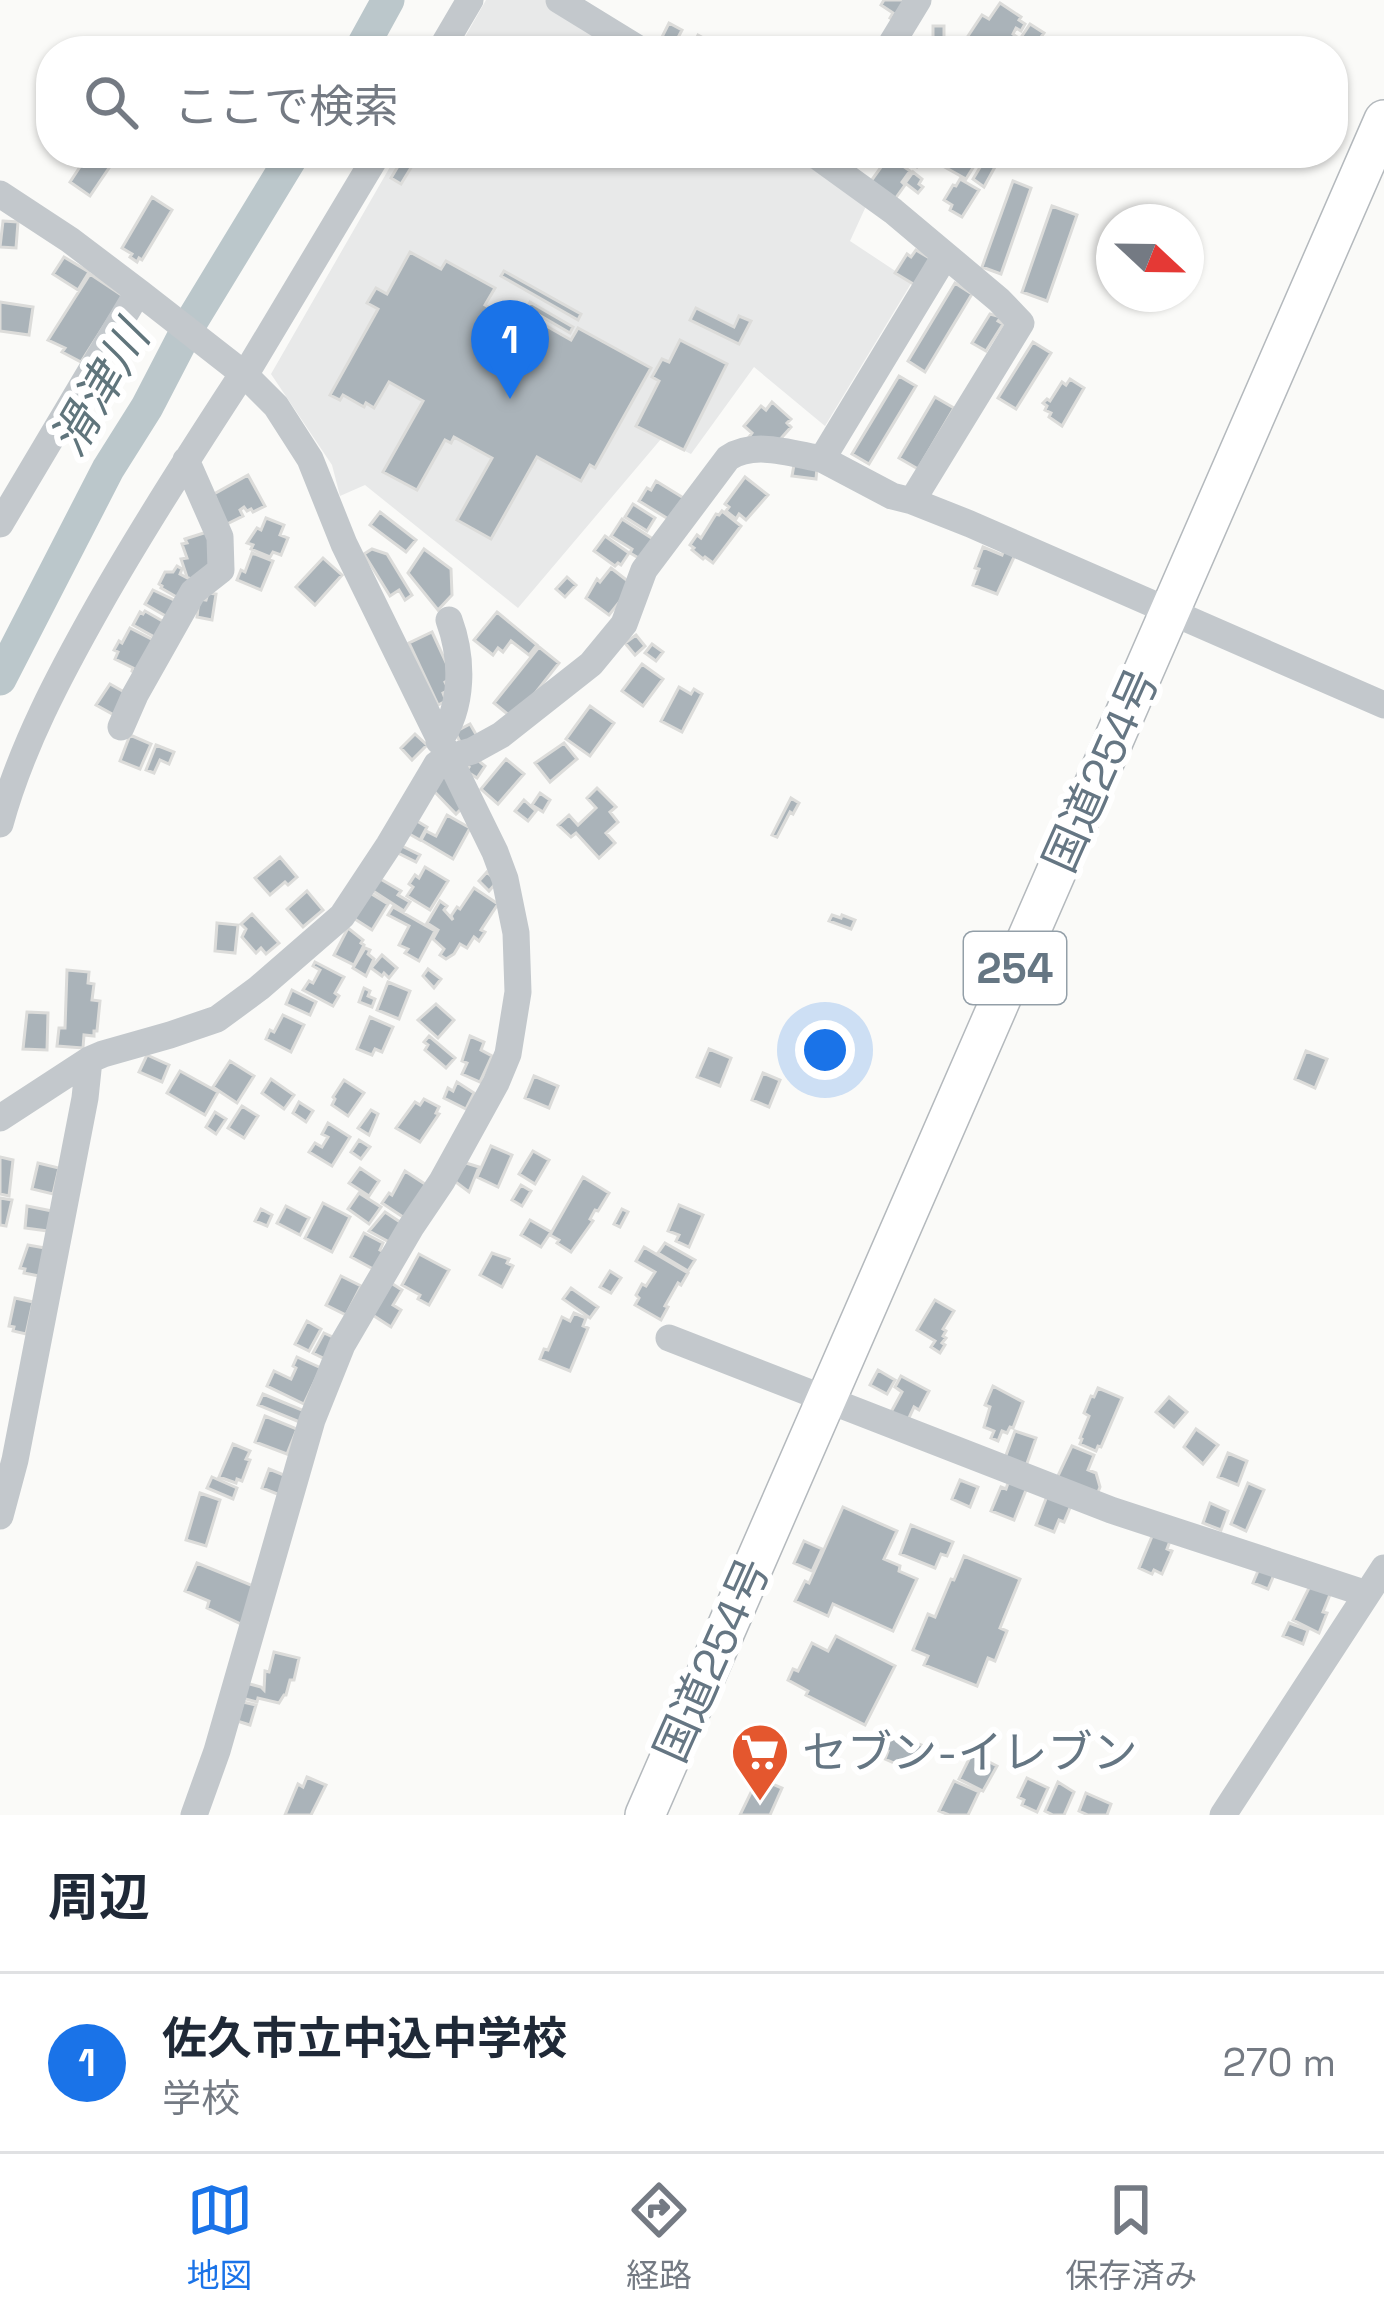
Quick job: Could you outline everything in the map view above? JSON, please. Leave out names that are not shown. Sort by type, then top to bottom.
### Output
[{"type":"highway","name":"国道254号","points":[[645,1815],[1384,120]]},
{"type":"street","points":[[449,36],[470,0]]},
{"type":"street","points":[[560,0],[618,36]]},
{"type":"street","points":[[896,36],[918,0]]},
{"type":"street","points":[[0,824],[61,672],[186,460],[369,168]]},
{"type":"street","points":[[833,168],[893,211],[1021,322],[912,501]]},
{"type":"street","points":[[0,194],[139,292],[243,373],[276,406],[310,459],[344,544],[495,852],[517,933],[518,992],[508,1054],[442,1181],[342,1345],[312,1420],[217,1751],[194,1815]]},
{"type":"street","points":[[822,459],[945,256]]},
{"type":"street","points":[[0,524],[139,292]]},
{"type":"street","points":[[443,749],[472,751],[501,735],[592,664],[625,624],[644,570],[728,458],[739,450],[759,449],[822,459],[892,496],[1384,705]]},
{"type":"street","points":[[122,727],[193,592],[221,571],[220,537],[186,460]]},
{"type":"street","points":[[0,1118],[89,1060],[217,1019],[343,916],[406,818],[443,749],[457,691],[458,644],[449,620]]},
{"type":"street","points":[[0,1516],[15,1460],[89,1060]]},
{"type":"street","points":[[669,1338],[1111,1510],[1367,1594]]},
{"type":"street","points":[[1223,1815],[1384,1568]]},
{"type":"shaded area","points":[[486,0],[545,0],[602,36],[466,36]]},
{"type":"shaded area","points":[[389,168],[811,168],[867,204],[850,241],[912,282],[825,426],[754,367],[691,454],[661,439],[518,608],[365,485],[340,496],[332,465],[271,374]]},
{"type":"building","points":[[884,0],[912,0],[898,23],[881,5]]},
{"type":"building","points":[[1000,3],[1025,24],[1021,31],[1016,28],[1016,36],[968,36],[982,15],[989,19]]},
{"type":"building","points":[[669,23],[682,30],[679,36],[662,36]]},
{"type":"building","points":[[1030,24],[1044,33],[1042,36],[1022,36]]},
{"type":"building","points":[[933,26],[944,26],[944,36],[933,36]]},
{"type":"building","points":[[79,168],[109,168],[90,196],[70,182]]},
{"type":"building","points":[[397,168],[411,168],[401,184],[391,178]]},
{"type":"building","points":[[880,168],[910,171],[895,199],[871,181]]},
{"type":"building","points":[[946,168],[973,168],[966,179]]},
{"type":"building","points":[[980,168],[994,168],[984,187],[973,179]]},
{"type":"building","points":[[913,172],[922,179],[918,193],[905,183]]},
{"type":"building","points":[[960,179],[979,190],[962,217],[944,200]]},
{"type":"building","points":[[1013,181],[1031,188],[1001,274],[982,267]]},
{"type":"building","points":[[152,197],[172,210],[137,262],[122,248]]},
{"type":"building","points":[[1052,206],[1077,215],[1047,301],[1022,292]]},
{"type":"building","points":[[3,221],[18,222],[16,248],[0,247]]},
{"type":"building","points":[[916,250],[931,259],[915,285],[895,273],[907,254],[911,257]]},
{"type":"building","points":[[410,252],[441,269],[446,261],[495,288],[485,305],[515,322],[520,311],[571,340],[578,328],[651,368],[595,468],[590,465],[581,481],[537,457],[491,539],[457,520],[492,458],[454,437],[451,443],[445,440],[417,490],[383,472],[423,401],[389,382],[374,408],[343,395],[340,400],[330,395],[378,309],[367,303],[376,288],[387,294]]},
{"type":"building","points":[[64,257],[89,272],[78,290],[53,274]]},
{"type":"building","points":[[504,271],[581,314],[578,320],[501,276]]},
{"type":"building","points":[[90,274],[123,296],[81,362],[48,340]]},
{"type":"building","points":[[955,283],[972,294],[925,372],[908,361]]},
{"type":"building","points":[[0,302],[33,307],[29,335],[0,331]]},
{"type":"building","points":[[530,302],[573,327],[570,333],[527,308]]},
{"type":"building","points":[[696,308],[734,327],[739,316],[751,321],[739,344],[690,320]]},
{"type":"building","points":[[990,314],[1001,317],[998,321],[1003,324],[986,351],[972,343]]},
{"type":"building","points":[[680,340],[727,364],[684,450],[636,426],[659,381],[652,377],[662,359],[669,362]]},
{"type":"building","points":[[1033,342],[1051,353],[1016,409],[998,398]]},
{"type":"building","points":[[899,376],[916,386],[869,464],[852,454]]},
{"type":"building","points":[[1070,379],[1084,388],[1062,426],[1049,417],[1043,403]]},
{"type":"building","points":[[935,397],[954,408],[918,469],[899,458]]},
{"type":"building","points":[[772,402],[791,419],[787,423],[791,427],[776,444],[749,437],[752,433],[744,426],[761,406],[766,410]]},
{"type":"building","points":[[794,465],[817,468],[816,479],[792,476]]},
{"type":"building","points":[[248,475],[265,506],[253,512],[244,507],[240,510],[243,516],[225,525],[214,494]]},
{"type":"building","points":[[745,477],[768,495],[746,520],[739,514],[736,519],[725,504]]},
{"type":"building","points":[[656,481],[687,500],[670,520],[639,501]]},
{"type":"building","points":[[633,504],[655,518],[647,531],[625,517]]},
{"type":"building","points":[[722,511],[741,526],[713,563],[690,545]]},
{"type":"building","points":[[380,512],[416,540],[406,552],[370,525]]},
{"type":"building","points":[[266,518],[284,525],[280,535],[288,538],[281,555],[273,552],[270,557],[247,543]]},
{"type":"building","points":[[622,519],[653,539],[642,560],[611,536]]},
{"type":"building","points":[[207,532],[214,566],[193,580],[187,577],[181,559],[187,558],[182,544]]},
{"type":"building","points":[[605,536],[629,553],[621,565],[615,566],[594,551]]},
{"type":"building","points":[[983,547],[1015,555],[997,594],[973,585]]},
{"type":"building","points":[[372,549],[387,554],[412,595],[405,600],[399,590],[390,596],[364,554]]},
{"type":"building","points":[[424,549],[451,569],[452,595],[438,610],[408,573]]},
{"type":"building","points":[[252,553],[273,561],[261,590],[237,580]]},
{"type":"building","points":[[323,558],[342,575],[315,605],[296,587]]},
{"type":"building","points":[[177,566],[191,580],[180,599],[159,584],[165,572]]},
{"type":"building","points":[[611,568],[633,585],[609,615],[586,598],[597,579],[600,582]]},
{"type":"building","points":[[567,577],[576,585],[565,597],[556,589]]},
{"type":"building","points":[[153,590],[178,602],[169,618],[145,604]]},
{"type":"building","points":[[208,593],[216,594],[212,620],[197,617],[199,599],[206,600]]},
{"type":"building","points":[[145,611],[166,623],[158,639],[133,625]]},
{"type":"building","points":[[497,612],[537,645],[529,655],[511,641],[503,652],[498,648],[493,655],[474,640]]},
{"type":"building","points":[[130,628],[157,642],[140,676],[115,659],[118,652],[114,650]]},
{"type":"building","points":[[432,632],[450,671],[445,682],[449,690],[443,693],[446,701],[438,705],[409,643]]},
{"type":"building","points":[[636,635],[645,646],[635,655],[625,643]]},
{"type":"building","points":[[652,644],[663,652],[656,661],[645,653]]},
{"type":"building","points":[[539,647],[559,663],[529,701],[510,716],[494,703]]},
{"type":"building","points":[[642,664],[663,679],[643,706],[622,691]]},
{"type":"building","points":[[110,684],[126,693],[114,715],[96,705]]},
{"type":"building","points":[[679,687],[702,694],[682,732],[661,721]]},
{"type":"building","points":[[590,706],[614,723],[590,756],[566,739]]},
{"type":"building","points":[[470,724],[477,736],[461,744],[455,732]]},
{"type":"building","points":[[415,734],[427,745],[412,760],[401,748]]},
{"type":"building","points":[[130,735],[151,744],[140,769],[120,761]]},
{"type":"building","points":[[564,743],[577,759],[550,782],[535,763]]},
{"type":"building","points":[[156,745],[174,752],[169,764],[160,760],[154,773],[146,770]]},
{"type":"building","points":[[475,758],[485,766],[477,778],[466,771],[465,764]]},
{"type":"building","points":[[506,759],[524,774],[498,804],[481,789]]},
{"type":"building","points":[[445,775],[464,806],[456,814],[430,787]]},
{"type":"building","points":[[597,788],[616,807],[610,812],[618,822],[606,833],[615,843],[599,858],[576,833],[571,837],[558,825],[569,815],[578,825],[596,808],[587,798]]},
{"type":"building","points":[[540,793],[550,800],[543,812],[532,805]]},
{"type":"building","points":[[791,798],[799,803],[777,837],[772,835]]},
{"type":"building","points":[[524,800],[536,811],[528,821],[515,811]]},
{"type":"building","points":[[447,815],[470,828],[453,859],[421,840],[426,831],[436,836]]},
{"type":"building","points":[[412,818],[427,827],[420,840],[404,831]]},
{"type":"building","points":[[400,845],[420,855],[416,862],[396,852]]},
{"type":"building","points":[[280,857],[297,877],[270,895],[255,878]]},
{"type":"building","points":[[425,867],[448,881],[430,910],[407,896],[413,887],[409,884]]},
{"type":"building","points":[[487,872],[497,882],[489,891],[479,881]]},
{"type":"building","points":[[377,877],[410,902],[404,911],[370,889]]},
{"type":"building","points":[[474,888],[498,904],[479,941],[474,937],[467,948],[460,944],[446,959],[440,955],[444,949],[433,939],[438,930],[427,923],[440,901],[453,920],[451,916]]},
{"type":"building","points":[[307,891],[323,910],[303,927],[287,909]]},
{"type":"building","points":[[370,893],[388,904],[372,930],[350,916]]},
{"type":"building","points":[[393,907],[435,931],[419,961],[399,945],[409,926],[388,915]]},
{"type":"building","points":[[252,914],[279,943],[266,954],[261,948],[256,953],[242,937],[246,929],[241,924]]},
{"type":"building","points":[[832,915],[855,920],[851,929],[829,921]]},
{"type":"building","points":[[217,923],[238,925],[235,953],[215,951]]},
{"type":"building","points":[[348,928],[364,945],[354,965],[334,955]]},
{"type":"building","points":[[365,948],[374,959],[366,976],[353,968]]},
{"type":"building","points":[[382,955],[397,968],[389,978],[371,968]]},
{"type":"building","points":[[315,962],[344,977],[333,1006],[303,990],[320,970],[313,966]]},
{"type":"building","points":[[428,969],[441,979],[434,988],[423,976]]},
{"type":"building","points":[[67,970],[89,972],[88,983],[94,984],[92,1000],[100,1001],[97,1031],[94,1036],[84,1035],[83,1048],[57,1046],[59,1028],[65,1028]]},
{"type":"building","points":[[388,982],[410,991],[399,1019],[377,1010]]},
{"type":"building","points":[[364,988],[375,999],[372,1007],[359,1002]]},
{"type":"building","points":[[292,990],[316,1002],[310,1015],[286,1004]]},
{"type":"building","points":[[436,1004],[454,1020],[438,1038],[418,1020]]},
{"type":"building","points":[[27,1012],[48,1013],[47,1050],[23,1049]]},
{"type":"building","points":[[283,1015],[304,1025],[291,1052],[266,1039]]},
{"type":"building","points":[[370,1017],[393,1027],[382,1052],[375,1049],[372,1055],[357,1049]]},
{"type":"building","points":[[429,1036],[455,1058],[446,1068],[425,1050]]},
{"type":"building","points":[[470,1036],[484,1042],[481,1050],[492,1056],[480,1082],[462,1074]]},
{"type":"building","points":[[709,1049],[731,1058],[720,1086],[697,1077]]},
{"type":"building","points":[[1306,1051],[1327,1059],[1315,1088],[1295,1079]]},
{"type":"building","points":[[147,1055],[169,1065],[162,1082],[139,1072]]},
{"type":"building","points":[[230,1061],[254,1076],[237,1103],[213,1087]]},
{"type":"building","points":[[180,1071],[218,1092],[205,1115],[167,1093]]},
{"type":"building","points":[[763,1073],[780,1080],[769,1107],[752,1100]]},
{"type":"building","points":[[534,1076],[558,1086],[549,1108],[525,1098]]},
{"type":"building","points":[[271,1079],[294,1095],[284,1109],[262,1093]]},
{"type":"building","points":[[344,1080],[364,1093],[348,1116],[332,1105]]},
{"type":"building","points":[[457,1082],[474,1093],[466,1109],[444,1098]]},
{"type":"building","points":[[424,1099],[439,1107],[439,1114],[420,1142],[396,1128],[415,1102],[420,1105]]},
{"type":"building","points":[[299,1102],[313,1111],[306,1122],[293,1113]]},
{"type":"building","points":[[242,1106],[258,1116],[244,1138],[228,1128]]},
{"type":"building","points":[[371,1110],[378,1114],[369,1135],[358,1128]]},
{"type":"building","points":[[215,1112],[226,1119],[216,1134],[206,1127]]},
{"type":"building","points":[[328,1123],[350,1137],[332,1166],[309,1152],[315,1143],[322,1147]]},
{"type":"building","points":[[359,1140],[370,1147],[361,1159],[351,1152]]},
{"type":"building","points":[[491,1146],[512,1155],[498,1187],[477,1177]]},
{"type":"building","points":[[533,1151],[549,1160],[535,1184],[519,1174]]},
{"type":"building","points":[[0,1157],[13,1160],[9,1196],[0,1194]]},
{"type":"building","points":[[38,1163],[59,1168],[53,1194],[32,1189]]},
{"type":"building","points":[[466,1163],[479,1167],[469,1192],[453,1180]]},
{"type":"building","points":[[360,1168],[379,1181],[369,1196],[349,1183]]},
{"type":"building","points":[[405,1171],[428,1186],[406,1219],[382,1203]]},
{"type":"building","points":[[583,1177],[609,1193],[571,1252],[550,1235]]},
{"type":"building","points":[[521,1185],[531,1191],[522,1206],[512,1200]]},
{"type":"building","points":[[359,1193],[381,1207],[369,1224],[348,1209]]},
{"type":"building","points":[[0,1198],[12,1200],[6,1226],[0,1225]]},
{"type":"building","points":[[323,1203],[350,1217],[332,1252],[305,1238]]},
{"type":"building","points":[[679,1205],[703,1215],[689,1247],[668,1231]]},
{"type":"building","points":[[27,1206],[52,1211],[48,1231],[25,1228]]},
{"type":"building","points":[[286,1206],[309,1218],[300,1235],[277,1223]]},
{"type":"building","points":[[261,1209],[272,1215],[267,1226],[255,1221]]},
{"type":"building","points":[[622,1209],[628,1212],[620,1227],[614,1224]]},
{"type":"building","points":[[385,1212],[403,1224],[391,1243],[369,1231]]},
{"type":"building","points":[[530,1220],[551,1232],[541,1247],[521,1235]]},
{"type":"building","points":[[364,1233],[383,1243],[375,1270],[351,1257]]},
{"type":"building","points":[[665,1243],[695,1260],[688,1271],[658,1253]]},
{"type":"building","points":[[28,1245],[45,1248],[39,1276],[20,1268]]},
{"type":"building","points":[[644,1247],[688,1273],[678,1283],[661,1320],[635,1305],[642,1284],[646,1286],[655,1272],[636,1261]]},
{"type":"building","points":[[492,1253],[509,1259],[507,1263],[513,1266],[502,1287],[480,1275]]},
{"type":"building","points":[[419,1254],[449,1270],[429,1305],[402,1285]]},
{"type":"building","points":[[610,1271],[621,1278],[611,1293],[600,1287]]},
{"type":"building","points":[[341,1276],[361,1286],[346,1315],[326,1305]]},
{"type":"building","points":[[388,1281],[402,1290],[393,1305],[401,1310],[391,1327],[368,1312]]},
{"type":"building","points":[[571,1288],[598,1307],[590,1318],[563,1299]]},
{"type":"building","points":[[15,1298],[33,1302],[26,1334],[9,1326]]},
{"type":"building","points":[[935,1300],[954,1311],[943,1329],[946,1338],[940,1353],[931,1347],[935,1341],[917,1330]]},
{"type":"building","points":[[574,1313],[586,1318],[583,1326],[588,1328],[570,1371],[540,1359],[562,1317],[570,1321]]},
{"type":"building","points":[[307,1321],[321,1329],[309,1351],[295,1344]]},
{"type":"building","points":[[324,1333],[337,1339],[327,1360],[313,1353]]},
{"type":"building","points":[[297,1357],[321,1368],[304,1404],[267,1386],[274,1371],[291,1379]]},
{"type":"building","points":[[878,1370],[895,1380],[887,1394],[870,1385]]},
{"type":"building","points":[[901,1376],[929,1391],[907,1422],[890,1414],[902,1392],[895,1387]]},
{"type":"building","points":[[993,1386],[1023,1402],[1013,1428],[1002,1431],[998,1441],[991,1438],[994,1431],[984,1427],[990,1407],[985,1405]]},
{"type":"building","points":[[1098,1388],[1122,1398],[1096,1451],[1080,1444],[1080,1438],[1089,1416],[1084,1413]]},
{"type":"building","points":[[263,1394],[307,1412],[302,1423],[258,1405]]},
{"type":"building","points":[[1169,1397],[1187,1412],[1174,1427],[1156,1412]]},
{"type":"building","points":[[265,1416],[297,1429],[287,1454],[255,1442]]},
{"type":"building","points":[[1196,1429],[1218,1445],[1203,1464],[1184,1447]]},
{"type":"building","points":[[1015,1431],[1036,1438],[1026,1466],[1005,1458]]},
{"type":"building","points":[[233,1444],[250,1451],[242,1481],[236,1483],[219,1477]]},
{"type":"building","points":[[1072,1446],[1094,1455],[1088,1470],[1096,1473],[1100,1487],[1096,1497],[1056,1480]]},
{"type":"building","points":[[1228,1453],[1247,1461],[1238,1485],[1218,1477]]},
{"type":"building","points":[[269,1469],[289,1477],[280,1495],[262,1488]]},
{"type":"building","points":[[212,1477],[237,1488],[233,1499],[207,1488]]},
{"type":"building","points":[[960,1480],[978,1487],[970,1507],[952,1499]]},
{"type":"building","points":[[1008,1483],[1028,1485],[1014,1520],[991,1511],[1001,1487],[1006,1489]]},
{"type":"building","points":[[1248,1483],[1264,1490],[1246,1531],[1231,1524]]},
{"type":"building","points":[[200,1493],[220,1500],[206,1546],[186,1540]]},
{"type":"building","points":[[1047,1496],[1072,1503],[1054,1532],[1036,1525]]},
{"type":"building","points":[[1210,1503],[1228,1511],[1221,1530],[1203,1523]]},
{"type":"building","points":[[843,1507],[897,1531],[884,1559],[917,1579],[893,1631],[833,1604],[828,1616],[795,1601],[805,1581],[809,1583]]},
{"type":"building","points":[[911,1525],[953,1542],[935,1568],[900,1554]]},
{"type":"building","points":[[1153,1534],[1170,1541],[1167,1549],[1172,1551],[1162,1574],[1139,1568]]},
{"type":"building","points":[[804,1541],[822,1549],[812,1571],[794,1563]]},
{"type":"building","points":[[964,1556],[1020,1579],[1000,1628],[1007,1631],[995,1661],[988,1658],[977,1686],[924,1665],[928,1656],[913,1650],[928,1614],[935,1617]]},
{"type":"building","points":[[197,1563],[256,1587],[241,1624],[185,1591]]},
{"type":"building","points":[[1261,1564],[1276,1570],[1268,1589],[1253,1583]]},
{"type":"building","points":[[1311,1584],[1331,1592],[1319,1633],[1293,1620]]},
{"type":"building","points":[[1289,1623],[1308,1630],[1303,1644],[1283,1636]]},
{"type":"building","points":[[836,1636],[895,1666],[865,1725],[806,1695],[808,1691],[788,1680],[812,1643],[828,1651]]},
{"type":"building","points":[[274,1652],[299,1658],[286,1695],[279,1703],[242,1698],[246,1683],[264,1690],[265,1671],[269,1672]]},
{"type":"building","points":[[243,1702],[256,1705],[250,1725],[237,1721]]},
{"type":"building","points":[[890,1733],[924,1746],[910,1770],[885,1759]]},
{"type":"building","points":[[972,1753],[997,1766],[983,1791],[959,1779]]},
{"type":"building","points":[[307,1777],[326,1785],[311,1815],[285,1815],[298,1784],[303,1787]]},
{"type":"building","points":[[758,1778],[782,1788],[770,1815],[740,1815]]},
{"type":"building","points":[[1027,1778],[1048,1788],[1037,1812],[1022,1805],[1024,1800],[1018,1797]]},
{"type":"building","points":[[954,1781],[979,1792],[968,1815],[939,1811]]},
{"type":"building","points":[[1058,1782],[1074,1792],[1064,1815],[1045,1811]]},
{"type":"building","points":[[1086,1793],[1111,1804],[1107,1815],[1079,1811]]},
{"type":"waterway","name":"滑津川","points":[[368,36],[388,0]]},
{"type":"waterway","name":"滑津川","points":[[0,679],[108,469],[285,168]]},
{"type":"place","name":"佐久市立中込中学校","points":[[510,399]]},
{"type":"place","name":"セブン-イレブン","points":[[760,1803]]}]
